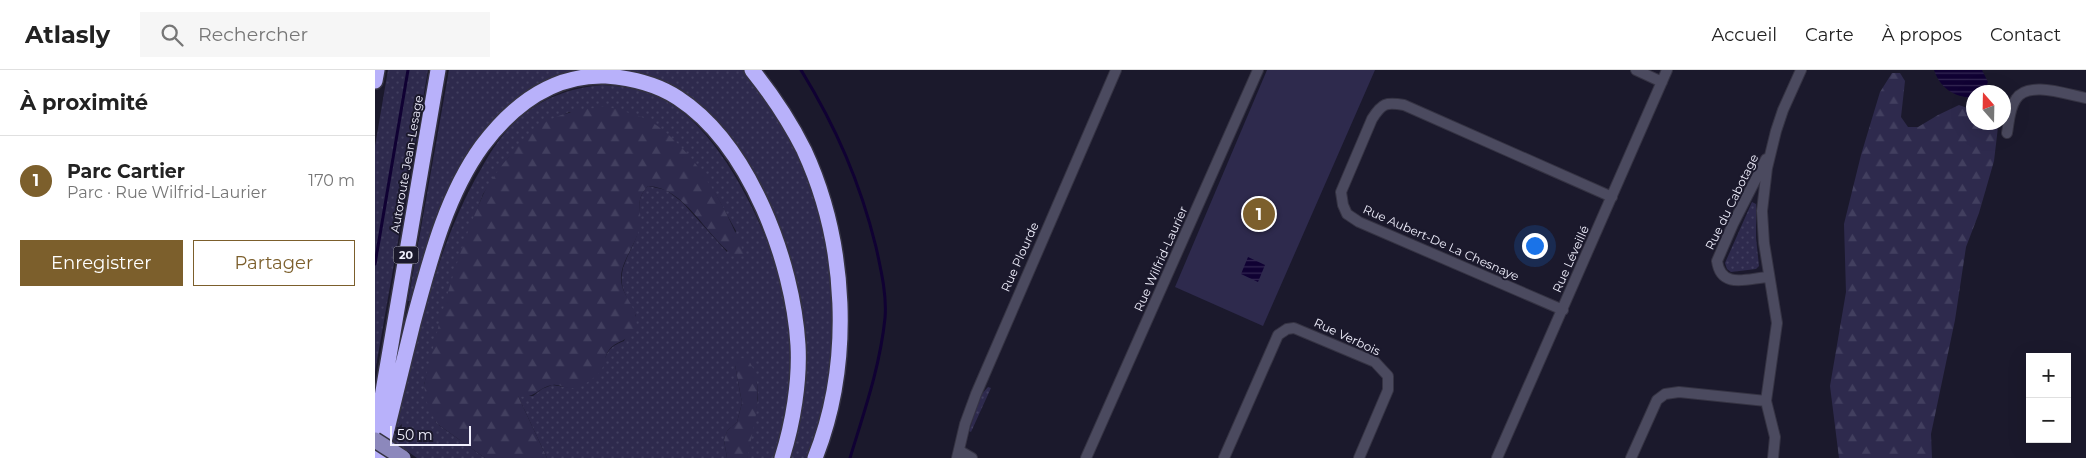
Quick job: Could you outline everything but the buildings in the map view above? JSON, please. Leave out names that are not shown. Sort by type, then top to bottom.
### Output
[{"type":"highway","points":[[375,81],[377,70]]},
{"type":"highway","name":"Autoroute Jean-Lesage","points":[[375,440],[438,70]]},
{"type":"highway","points":[[753,70],[773,98],[803,150],[824,207],[836,264],[839,299],[837,363],[831,402],[815,458]]},
{"type":"highway","points":[[380,458],[425,279],[446,217],[467,169],[497,127],[524,102],[551,86],[585,77],[601,76],[622,77],[659,88],[692,108],[714,130],[739,163],[771,226],[790,289],[798,347],[793,411],[782,458]]},
{"type":"main road","points":[[375,440],[403,458]]},
{"type":"street","name":"Rue Plourde","points":[[958,454],[965,424],[976,394],[1116,70]]},
{"type":"street","name":"Rue Wilfrid-Laurier","points":[[1086,458],[1258,70]]},
{"type":"street","points":[[1636,70],[1661,82]]},
{"type":"street","name":"Rue Léveillé","points":[[1497,458],[1613,197],[1667,70]]},
{"type":"street","name":"Rue du Cabotage","points":[[1773,458],[1775,437],[1766,401],[1777,323],[1769,277],[1762,211],[1771,149],[1783,110],[1801,70]]},
{"type":"street","points":[[2007,133],[2013,104],[2018,96],[2025,91],[2041,90],[2086,98]]},
{"type":"street","name":"Rue Aubert-De La Chesnaye","points":[[1563,310],[1359,222],[1347,214],[1341,192],[1372,118],[1379,108],[1385,104],[1404,106],[1613,197]]},
{"type":"street","name":"Rue du Cabotage","points":[[1769,277],[1728,280],[1722,276],[1717,261],[1733,224],[1771,149]]},
{"type":"street","name":"Rue Verbois","points":[[1224,458],[1277,335],[1287,329],[1294,328],[1375,362],[1388,376],[1389,390],[1359,458]]},
{"type":"street","points":[[1631,458],[1657,400],[1665,394],[1679,392],[1766,401]]},
{"type":"street","points":[[958,454],[972,458]]},
{"type":"green space","points":[[388,70],[428,70],[375,372],[375,146]]},
{"type":"green space","points":[[449,70],[594,70],[540,84],[521,96],[489,126],[412,301],[408,301]]},
{"type":"green space","points":[[618,70],[743,70],[766,100],[786,134],[803,169],[816,207],[826,246],[832,285],[833,324],[831,362],[819,423],[807,458],[789,458],[800,405],[785,246],[772,210],[705,110],[690,97],[653,78],[635,72]]},
{"type":"green space","points":[[1267,70],[1375,70],[1263,326],[1175,287]]},
{"type":"green space","points":[[1892,73],[1900,73],[1905,81],[1901,117],[1908,127],[1918,127],[1959,105],[1966,108],[1966,130],[1998,130],[1994,161],[1979,213],[1966,247],[1955,320],[1931,434],[1932,458],[1839,458],[1830,386],[1846,292],[1844,224],[1861,155],[1880,92]]},
{"type":"green space","points":[[590,86],[625,87],[647,92],[661,98],[682,112],[702,131],[721,154],[752,207],[764,234],[782,285],[789,334],[789,381],[776,458],[747,458],[758,398],[757,383],[735,365],[742,403],[737,422],[727,431],[724,440],[727,458],[547,458],[518,396],[533,396],[542,389],[552,385],[572,388],[605,358],[612,347],[624,341],[636,316],[624,292],[622,284],[623,269],[639,226],[641,196],[648,186],[666,190],[682,202],[727,252],[736,231],[716,195],[699,171],[569,112],[539,127],[508,158],[483,194],[459,259],[424,385],[436,423],[485,458],[417,458],[393,441],[427,302],[450,233],[464,200],[493,149],[506,131],[526,112],[557,95]]},
{"type":"green space","points":[[606,106],[650,121],[666,132],[680,146],[694,162],[718,198],[744,254],[737,258],[726,249],[696,215],[674,195],[662,189],[648,186],[641,196],[639,205],[640,225],[624,263],[621,278],[624,291],[635,312],[636,323],[633,333],[609,350],[601,371],[584,384],[576,388],[553,385],[533,395],[518,396],[547,458],[485,458],[436,423],[427,403],[424,385],[456,265],[473,218],[487,187],[507,159],[523,141],[538,127],[554,118],[580,110]]},
{"type":"green space","points":[[1752,202],[1756,204],[1756,238],[1759,266],[1756,269],[1731,272],[1727,269],[1725,263]]},
{"type":"green space","points":[[739,358],[748,359],[754,370],[758,394],[757,406],[747,458],[727,458],[724,440],[727,431],[737,422],[742,403],[735,365],[735,361]]},
{"type":"green space","points":[[988,387],[991,388],[971,432],[969,431],[981,395]]},
{"type":"shaded area","points":[[1934,70],[1982,70],[1988,82],[1986,85],[1966,85],[1966,97],[1960,96],[1944,87]]},
{"type":"shaded area","points":[[1248,257],[1265,265],[1258,282],[1241,274]]},
{"type":"waterway","points":[[375,264],[408,70]]},
{"type":"waterway","points":[[801,70],[814,91],[846,155],[870,223],[882,274],[885,309],[883,336],[871,389],[850,458]]},
{"type":"place","name":"Parc Cartier","points":[[1259,214]]}]
